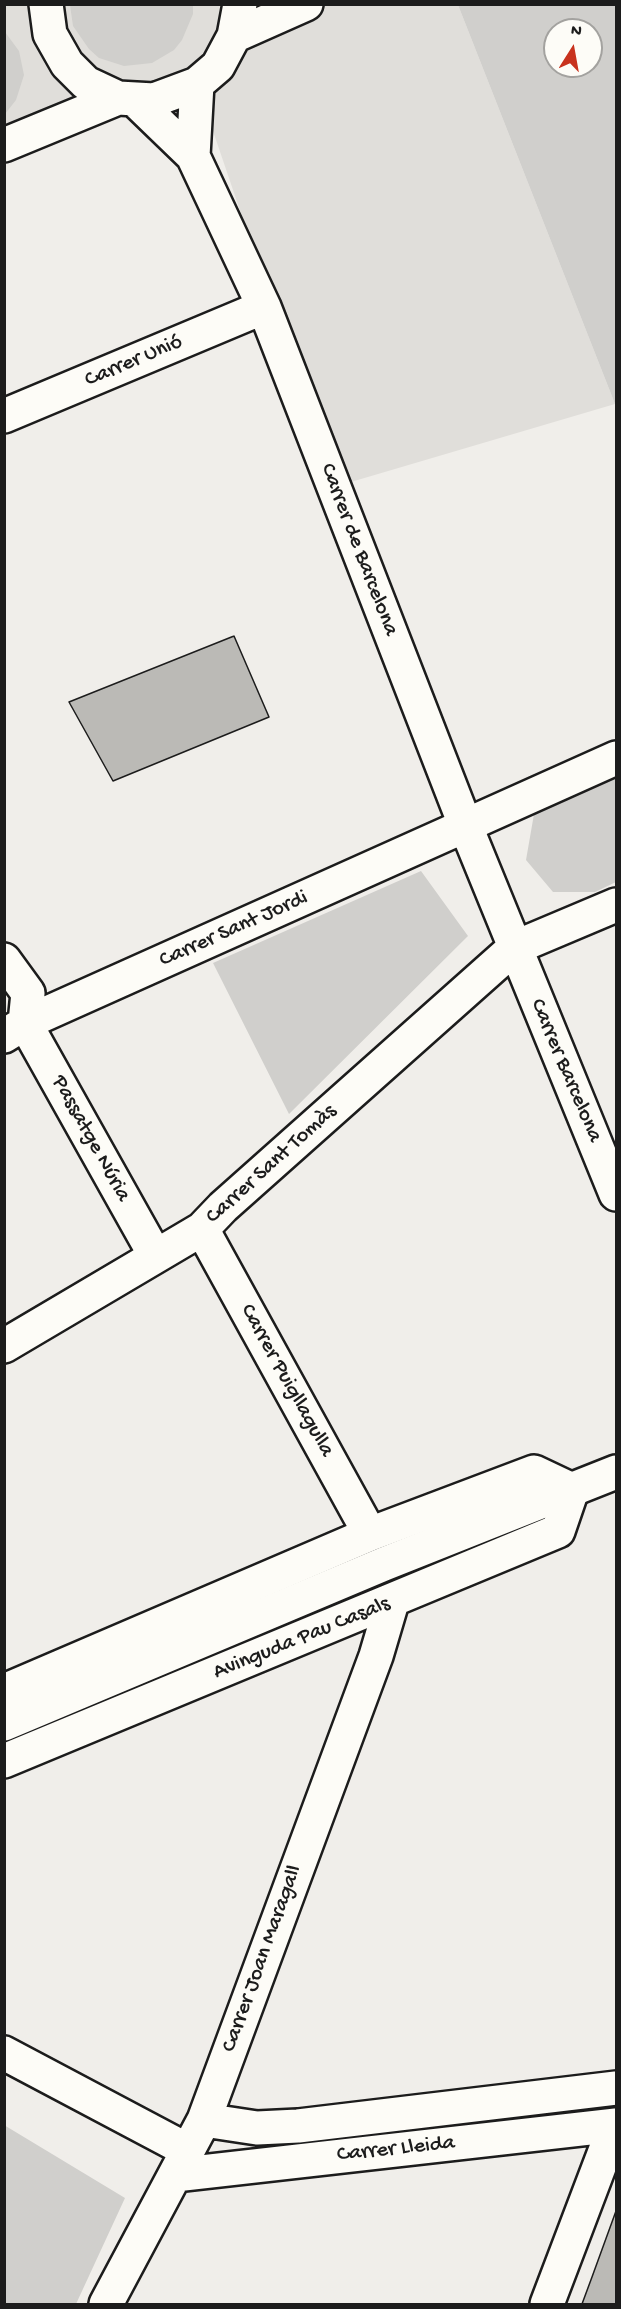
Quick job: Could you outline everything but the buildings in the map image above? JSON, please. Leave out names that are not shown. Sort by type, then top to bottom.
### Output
[{"type":"street","points":[[46,4],[50,34],[67,64],[86,83],[126,98],[154,100],[197,84],[218,66],[234,36],[240,4]]},
{"type":"street","points":[[234,36],[306,4]]},
{"type":"street","name":"Carrer de Barcelona","points":[[193,156],[197,84]]},
{"type":"street","points":[[4,145],[126,98]]},
{"type":"street","name":"Carrer de Barcelona","points":[[126,98],[193,156],[264,307],[514,948]]},
{"type":"street","name":"Carrer Unió","points":[[4,416],[264,307]]},
{"type":"street","name":"Carrer Sant Jordi","points":[[15,1030],[616,758]]},
{"type":"street","name":"Carrer Sant Tomàs","points":[[4,1346],[202,1229],[223,1207],[514,948],[616,905]]},
{"type":"street","name":"Carrer Barcelona","points":[[514,948],[616,1194]]},
{"type":"street","points":[[4,960],[28,993],[15,1030]]},
{"type":"street","name":"Passatge Núria","points":[[15,1030],[155,1255]]},
{"type":"street","name":"Carrer Puigllagulla","points":[[202,1229],[370,1534]]},
{"type":"street","points":[[4,1691],[370,1534],[534,1472],[572,1490]]},
{"type":"street","name":"Avinguda Pau Casals","points":[[4,1724],[384,1564],[616,1472]]},
{"type":"street","name":"Avinguda Pau Casals","points":[[4,1761],[392,1602],[558,1531],[572,1490]]},
{"type":"street","name":"Carrer Joan Maragall","points":[[106,2304],[204,2120],[376,1656],[392,1602]]},
{"type":"street","points":[[4,2053],[181,2162]]},
{"type":"street","name":"Carrer Lleida","points":[[204,2120],[257,2128],[298,2126],[616,2088]]},
{"type":"street","points":[[547,2304],[616,2125]]},
{"type":"street","name":"Carrer Lleida","points":[[181,2162],[616,2125]]},
{"type":"shaded area","points":[[5,5],[458,5],[615,404],[334,487],[197,84],[5,157]]},
{"type":"shaded area","points":[[70,5],[193,5],[193,14],[182,40],[174,50],[152,63],[124,66],[99,58],[89,49],[73,26]]},
{"type":"shaded area","points":[[458,5],[616,5],[615,404]]},
{"type":"shaded area","points":[[5,32],[19,51],[24,75],[16,100],[5,114]]},
{"type":"shaded area","points":[[616,773],[616,882],[595,892],[553,892],[526,860],[534,814]]},
{"type":"shaded area","points":[[421,871],[468,936],[289,1114],[213,963]]},
{"type":"shaded area","points":[[4,2125],[125,2198],[76,2304],[5,2304]]}]
